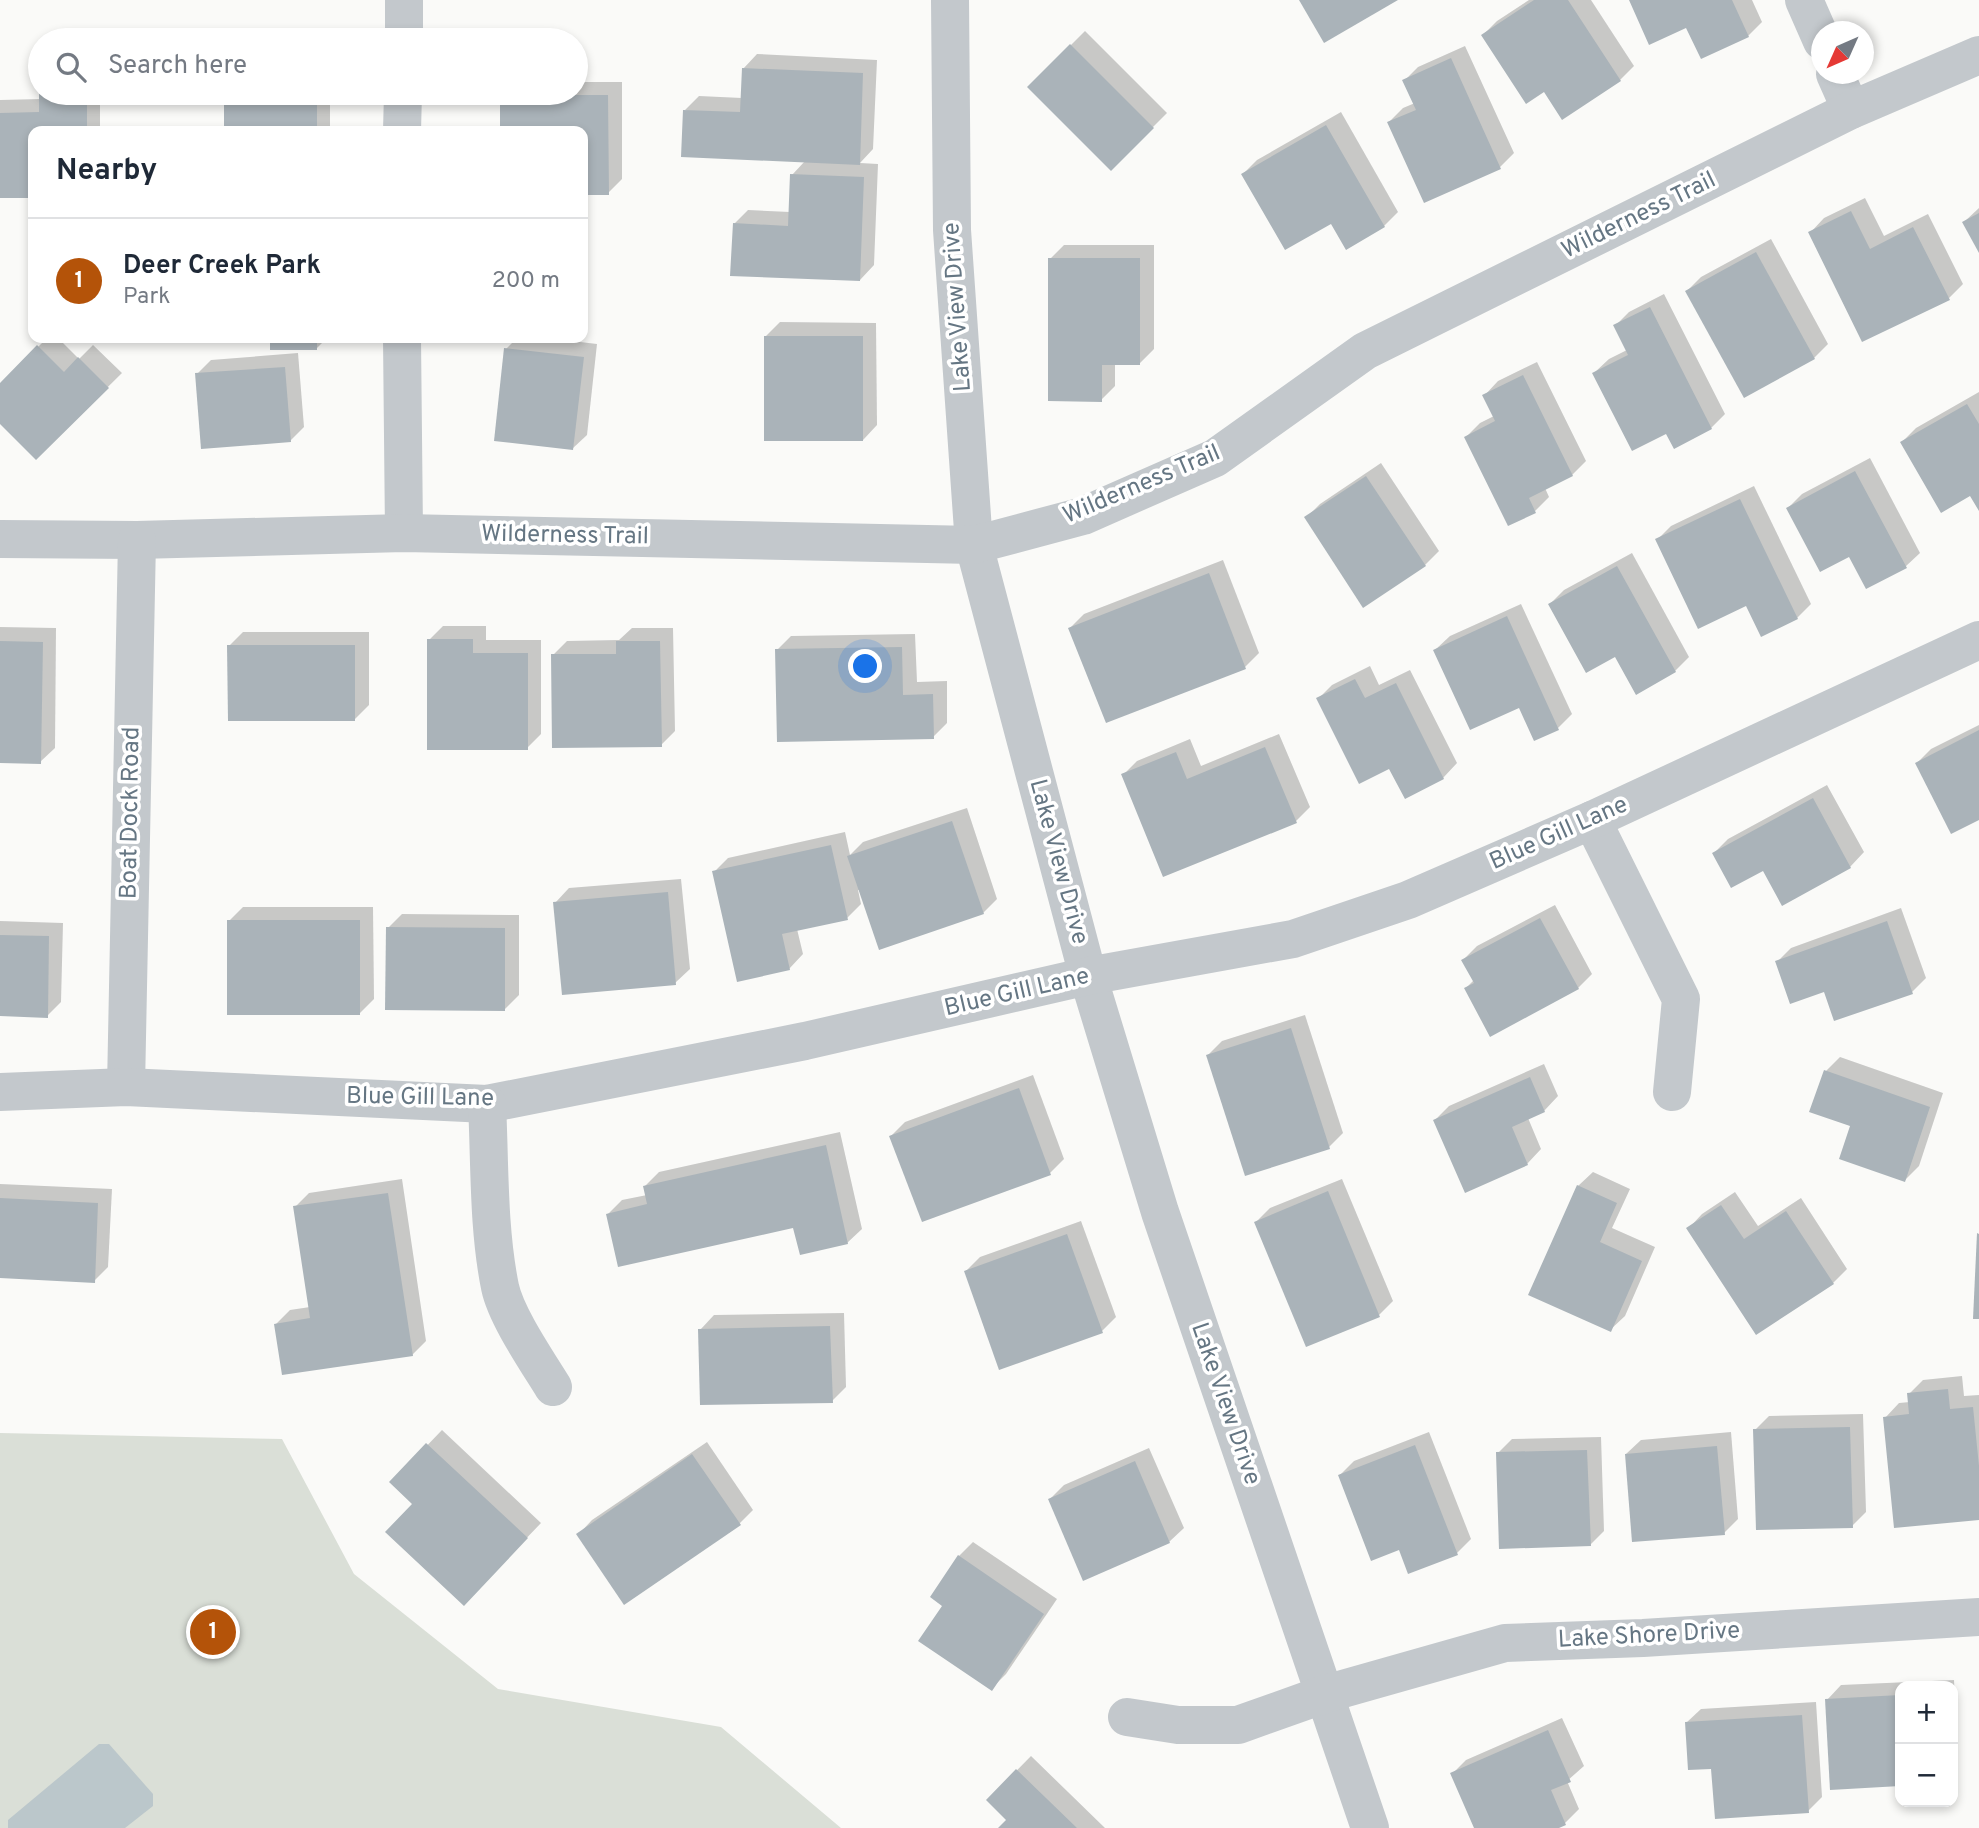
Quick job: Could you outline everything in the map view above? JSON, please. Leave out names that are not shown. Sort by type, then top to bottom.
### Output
[{"type":"street","points":[[404,0],[404,28]]},
{"type":"street","name":"Lake View Drive","points":[[950,0],[952,230],[974,545],[1088,976],[1160,1212],[1370,1828]]},
{"type":"street","points":[[1804,0],[1813,21]]},
{"type":"street","name":"Wilderness Trail","points":[[0,539],[137,540],[404,533],[974,545],[1083,516],[1215,458],[1365,351],[1851,110],[1979,55]]},
{"type":"street","points":[[1839,84],[1851,110]]},
{"type":"street","points":[[402,126],[403,105]]},
{"type":"street","points":[[402,343],[404,533]]},
{"type":"street","name":"Boat Dock Road","points":[[125,1087],[137,540]]},
{"type":"street","name":"Blue Gill Lane","points":[[0,1092],[125,1087],[487,1104],[805,1041],[1088,976],[1293,939],[1408,901],[1591,820],[1979,640]]},
{"type":"street","points":[[1591,820],[1681,999],[1672,1092]]},
{"type":"street","points":[[487,1104],[493,1223],[500,1289],[519,1330],[553,1387]]},
{"type":"street","name":"Lake Shore Drive","points":[[1127,1717],[1178,1725],[1238,1725],[1325,1694],[1505,1643],[1643,1638],[1979,1617]]},
{"type":"shaded area","points":[[0,1433],[282,1439],[354,1574],[498,1689],[721,1727],[841,1828],[0,1828]]},
{"type":"shaded area","points":[[99,1744],[109,1744],[153,1794],[153,1806],[125,1828],[8,1828],[8,1820]]},
{"type":"building","points":[[1299,0],[1398,0],[1324,43]]},
{"type":"building","points":[[1534,0],[1568,0],[1621,81],[1562,120],[1544,92],[1526,104],[1481,35]]},
{"type":"building","points":[[1629,0],[1732,0],[1749,37],[1701,59],[1686,28],[1649,45]]},
{"type":"building","points":[[1070,44],[1154,128],[1111,171],[1027,87]]},
{"type":"building","points":[[1451,58],[1501,169],[1424,203],[1387,122],[1416,110],[1402,80]]},
{"type":"building","points":[[742,68],[863,73],[860,165],[681,157],[683,110],[740,112]]},
{"type":"building","points":[[588,95],[608,95],[609,195],[588,195],[588,126],[500,126],[500,105],[588,105]]},
{"type":"building","points":[[39,105],[87,105],[87,126],[28,126],[28,198],[0,198],[0,113],[39,112]]},
{"type":"building","points":[[224,105],[317,105],[317,126],[224,126]]},
{"type":"building","points":[[1326,125],[1385,227],[1346,250],[1331,224],[1285,250],[1241,174]]},
{"type":"building","points":[[790,174],[864,177],[860,281],[730,276],[733,223],[788,226]]},
{"type":"building","points":[[1851,211],[1870,249],[1913,227],[1950,300],[1862,342],[1808,232]]},
{"type":"building","points":[[1979,213],[1979,253],[1962,222]]},
{"type":"building","points":[[1756,252],[1815,359],[1744,398],[1685,291]]},
{"type":"building","points":[[1048,258],[1140,258],[1140,365],[1102,365],[1102,402],[1048,401]]},
{"type":"building","points":[[1650,307],[1712,429],[1674,449],[1666,434],[1632,451],[1592,373],[1628,355],[1613,325]]},
{"type":"building","points":[[764,336],[863,336],[863,441],[764,441]]},
{"type":"building","points":[[270,343],[317,343],[317,350],[270,350]]},
{"type":"building","points":[[37,345],[64,372],[78,357],[109,388],[36,460],[0,424],[0,383]]},
{"type":"building","points":[[504,348],[584,357],[573,450],[494,441]]},
{"type":"building","points":[[285,367],[291,442],[201,449],[195,373]]},
{"type":"building","points":[[1523,375],[1573,476],[1529,498],[1536,513],[1508,526],[1464,437],[1495,421],[1482,395]]},
{"type":"building","points":[[1967,404],[1979,424],[1979,511],[1970,496],[1941,513],[1900,442]]},
{"type":"building","points":[[1855,471],[1907,568],[1866,589],[1849,557],[1820,572],[1786,508]]},
{"type":"building","points":[[1366,476],[1426,566],[1363,608],[1304,517]]},
{"type":"building","points":[[1740,499],[1798,619],[1761,637],[1746,606],[1698,629],[1655,539]]},
{"type":"building","points":[[1617,566],[1676,672],[1636,695],[1615,657],[1586,673],[1548,604]]},
{"type":"building","points":[[1209,573],[1246,669],[1106,723],[1068,628]]},
{"type":"building","points":[[1507,616],[1559,730],[1534,741],[1519,708],[1470,730],[1433,650]]},
{"type":"building","points":[[427,639],[473,639],[473,653],[528,653],[528,750],[427,750]]},
{"type":"building","points":[[0,641],[43,642],[41,764],[0,763]]},
{"type":"building","points":[[616,641],[660,641],[662,747],[552,748],[551,654],[616,654]]},
{"type":"building","points":[[227,645],[355,645],[355,721],[228,721]]},
{"type":"building","points":[[902,647],[903,695],[933,694],[934,739],[777,742],[775,649]]},
{"type":"building","points":[[1355,679],[1365,698],[1396,683],[1444,779],[1405,799],[1389,769],[1359,784],[1316,698]]},
{"type":"building","points":[[1979,730],[1979,820],[1951,834],[1915,763]]},
{"type":"building","points":[[1265,747],[1297,823],[1163,877],[1121,774],[1176,752],[1187,779]]},
{"type":"building","points":[[1813,798],[1851,868],[1782,906],[1763,871],[1731,888],[1712,853]]},
{"type":"building","points":[[952,821],[984,914],[879,950],[847,856]]},
{"type":"building","points":[[831,845],[848,920],[782,934],[790,970],[737,982],[712,871]]},
{"type":"building","points":[[668,892],[676,985],[562,995],[553,902]]},
{"type":"building","points":[[1540,918],[1579,989],[1490,1037],[1464,988],[1474,983],[1461,960]]},
{"type":"building","points":[[227,920],[360,920],[360,1015],[227,1015]]},
{"type":"building","points":[[1887,921],[1913,994],[1834,1021],[1824,992],[1790,1004],[1775,961]]},
{"type":"building","points":[[386,927],[505,928],[505,1011],[385,1010]]},
{"type":"building","points":[[0,935],[49,936],[48,1018],[0,1016]]},
{"type":"building","points":[[1291,1028],[1330,1149],[1245,1176],[1206,1055]]},
{"type":"building","points":[[1824,1070],[1930,1107],[1905,1182],[1839,1159],[1850,1126],[1809,1112]]},
{"type":"building","points":[[1530,1077],[1545,1112],[1512,1127],[1528,1165],[1465,1193],[1433,1120]]},
{"type":"building","points":[[1019,1088],[1051,1175],[922,1222],[889,1136]]},
{"type":"building","points":[[826,1145],[848,1244],[800,1255],[793,1228],[618,1267],[606,1214],[647,1204],[643,1186]]},
{"type":"building","points":[[1577,1185],[1617,1203],[1600,1242],[1642,1261],[1611,1332],[1528,1295]]},
{"type":"building","points":[[1328,1191],[1380,1317],[1306,1347],[1254,1222]]},
{"type":"building","points":[[388,1193],[413,1356],[282,1375],[274,1324],[310,1318],[293,1206]]},
{"type":"building","points":[[0,1198],[98,1203],[95,1283],[0,1278]]},
{"type":"building","points":[[1721,1205],[1744,1239],[1786,1211],[1834,1284],[1756,1335],[1686,1228]]},
{"type":"building","points":[[1977,1233],[1979,1319],[1973,1319]]},
{"type":"building","points":[[1067,1234],[1103,1333],[999,1370],[964,1271]]},
{"type":"building","points":[[830,1326],[833,1403],[700,1405],[698,1329]]},
{"type":"building","points":[[1948,1389],[1950,1409],[1973,1407],[1979,1466],[1979,1520],[1894,1528],[1883,1417],[1909,1414],[1907,1393]]},
{"type":"building","points":[[1850,1427],[1853,1528],[1756,1530],[1753,1429]]},
{"type":"building","points":[[426,1443],[528,1538],[464,1606],[385,1532],[412,1504],[389,1482]]},
{"type":"building","points":[[1415,1445],[1458,1555],[1408,1574],[1399,1550],[1371,1561],[1338,1475]]},
{"type":"building","points":[[1717,1446],[1725,1535],[1632,1542],[1625,1454]]},
{"type":"building","points":[[1587,1450],[1591,1546],[1499,1549],[1496,1452]]},
{"type":"building","points":[[692,1454],[741,1525],[624,1605],[576,1534]]},
{"type":"building","points":[[1135,1461],[1170,1543],[1083,1581],[1048,1499]]},
{"type":"building","points":[[958,1555],[1044,1614],[992,1691],[918,1641],[942,1606],[930,1597]]},
{"type":"building","points":[[1895,1695],[1895,1786],[1830,1790],[1825,1699]]},
{"type":"building","points":[[1802,1715],[1809,1813],[1715,1819],[1711,1769],[1688,1770],[1685,1722]]},
{"type":"building","points":[[1548,1730],[1571,1782],[1551,1790],[1566,1825],[1559,1828],[1474,1828],[1450,1773]]},
{"type":"building","points":[[1016,1769],[1077,1828],[998,1828],[1006,1820],[986,1800]]},
{"type":"place","name":"Deer Creek Park","points":[[213,1632]]}]
